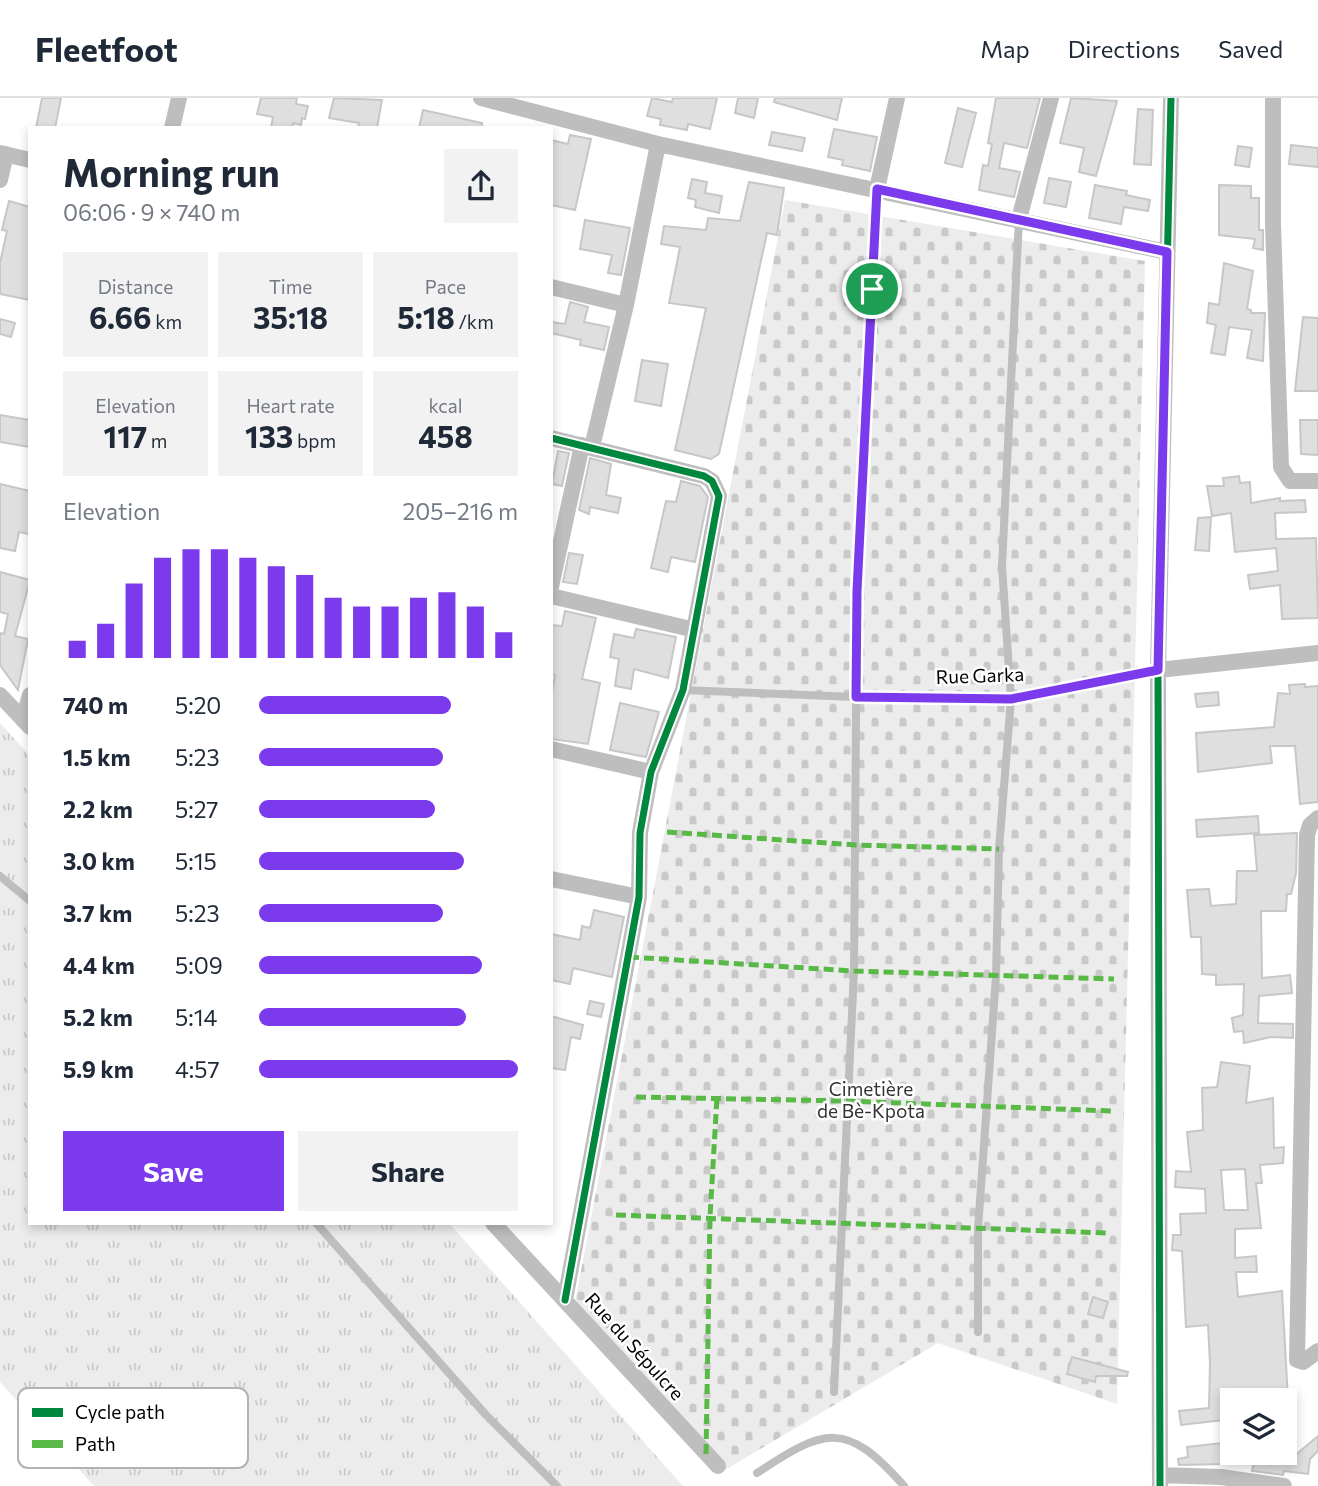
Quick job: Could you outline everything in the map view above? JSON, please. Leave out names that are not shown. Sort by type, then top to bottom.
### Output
[{"type":"street","points":[[172,126],[179,98]]},
{"type":"street","points":[[481,98],[499,100],[657,144],[1167,252]]},
{"type":"street","points":[[877,189],[897,98]]},
{"type":"street","points":[[1019,219],[1051,98]]},
{"type":"street","points":[[1171,98],[1158,670],[1160,1480],[1221,1477],[1284,1486]]},
{"type":"street","points":[[1273,98],[1273,224],[1281,467],[1290,481],[1318,481]]},
{"type":"street","points":[[553,579],[626,305],[657,144]]},
{"type":"street","points":[[0,180],[3,154],[28,160]]},
{"type":"street","points":[[553,287],[626,305]]},
{"type":"street","points":[[553,438],[705,476],[717,488],[719,496],[683,690],[651,772],[640,833],[639,897],[565,1300]]},
{"type":"street","points":[[553,596],[695,630]]},
{"type":"street","name":"Rue Garka","points":[[1158,670],[1318,653]]},
{"type":"street","points":[[0,695],[27,724]]},
{"type":"street","points":[[553,748],[651,772]]},
{"type":"street","points":[[1314,821],[1307,835],[1297,1360],[1303,1362],[1318,1351]]},
{"type":"street","points":[[553,879],[639,897]]},
{"type":"street","name":"Rue du Sépulcre","points":[[495,1225],[718,1466]]},
{"type":"lane","points":[[834,1392],[854,971],[857,591],[877,189]]},
{"type":"lane","points":[[978,1332],[978,1229],[996,976],[999,849],[1011,699],[1002,566],[1019,219]]},
{"type":"lane","name":"Rue Garka","points":[[683,690],[856,697],[1011,699],[1158,670]]},
{"type":"lane","points":[[0,876],[28,899]]},
{"type":"lane","points":[[318,1225],[486,1415],[557,1486]]},
{"type":"lane","points":[[757,1473],[781,1457],[833,1435],[859,1446],[904,1486]]},
{"type":"green space","name":"Cimetière de Bè-Kpota","points":[[785,200],[1145,261],[1117,1404],[938,1343],[725,1470],[575,1302]]},
{"type":"green space","points":[[0,723],[28,754],[28,1225],[451,1225],[683,1486],[94,1486],[78,1468],[248,1468],[248,1388],[18,1388],[18,1402],[0,1382]]},
{"type":"building","points":[[42,98],[61,98],[55,126],[36,126]]},
{"type":"building","points":[[261,98],[297,98],[296,104],[308,106],[301,125],[293,123],[292,126],[271,126],[273,117],[257,114]]},
{"type":"building","points":[[334,98],[382,100],[377,126],[358,126],[359,123],[329,118]]},
{"type":"building","points":[[652,98],[672,102],[673,98],[717,98],[710,129],[688,124],[687,130],[660,125],[661,119],[647,116]]},
{"type":"building","points":[[738,98],[758,98],[754,118],[735,113]]},
{"type":"building","points":[[775,98],[842,98],[837,120],[774,102]]},
{"type":"building","points":[[996,98],[1040,98],[1027,148],[1004,143],[999,168],[1020,172],[1014,197],[979,190],[983,165],[988,166],[992,144],[988,143]]},
{"type":"building","points":[[1071,98],[1117,101],[1096,176],[1079,172],[1084,148],[1060,143]]},
{"type":"building","points":[[958,108],[976,113],[962,167],[945,163]]},
{"type":"building","points":[[1138,109],[1153,110],[1151,165],[1134,164]]},
{"type":"building","points":[[423,110],[482,123],[482,126],[419,126]]},
{"type":"building","points":[[834,129],[877,137],[870,171],[842,165],[843,160],[828,157]]},
{"type":"building","points":[[772,132],[805,138],[802,151],[769,145]]},
{"type":"building","points":[[570,135],[591,139],[575,210],[553,205],[553,140],[568,144]]},
{"type":"building","points":[[1291,145],[1318,148],[1318,167],[1289,164]]},
{"type":"building","points":[[1238,146],[1252,148],[1249,167],[1235,165]]},
{"type":"building","points":[[1049,178],[1071,182],[1066,207],[1044,203]]},
{"type":"building","points":[[692,179],[707,182],[705,193],[722,196],[719,213],[695,207],[696,200],[688,198]]},
{"type":"building","points":[[749,182],[784,188],[777,235],[767,233],[719,454],[711,459],[675,450],[706,308],[669,303],[680,247],[661,244],[664,226],[706,230],[708,218],[740,221]]},
{"type":"building","points":[[1095,185],[1127,191],[1126,195],[1150,200],[1148,211],[1124,207],[1121,224],[1089,218]]},
{"type":"building","points":[[1219,185],[1251,186],[1251,198],[1259,198],[1259,230],[1263,230],[1263,250],[1253,248],[1255,239],[1219,235]]},
{"type":"building","points":[[9,201],[28,206],[28,300],[0,294],[0,263],[7,231],[2,230]]},
{"type":"building","points":[[585,220],[630,228],[621,275],[608,273],[612,255],[580,249]]},
{"type":"building","points":[[1224,263],[1253,271],[1247,309],[1251,310],[1251,313],[1265,313],[1263,361],[1247,358],[1252,330],[1229,327],[1225,355],[1211,353],[1216,325],[1207,323],[1209,303],[1219,305]]},
{"type":"building","points":[[570,302],[588,307],[584,322],[609,327],[604,350],[580,345],[581,340],[553,333],[553,322],[565,324]]},
{"type":"building","points":[[1303,317],[1318,318],[1318,391],[1295,391]]},
{"type":"building","points":[[0,319],[15,323],[11,337],[0,334]]},
{"type":"building","points":[[642,360],[668,364],[661,406],[635,401]]},
{"type":"building","points":[[0,415],[28,420],[28,447],[0,442]]},
{"type":"building","points":[[1300,420],[1318,420],[1318,455],[1301,454]]},
{"type":"building","points":[[558,451],[569,453],[562,486],[553,484]]},
{"type":"building","points":[[590,458],[611,464],[606,495],[621,498],[618,513],[590,507],[589,514],[579,510]]},
{"type":"building","points":[[1239,476],[1240,483],[1250,482],[1251,503],[1280,498],[1280,501],[1305,500],[1306,512],[1275,513],[1276,539],[1316,538],[1318,618],[1282,619],[1280,585],[1250,589],[1248,575],[1278,571],[1276,548],[1235,552],[1231,513],[1212,516],[1207,486],[1224,486],[1223,478]]},
{"type":"building","points":[[681,481],[700,486],[708,497],[695,562],[671,557],[668,572],[651,568],[666,501],[676,502]]},
{"type":"building","points":[[0,484],[28,491],[28,534],[19,532],[15,551],[0,548]]},
{"type":"building","points":[[1211,517],[1209,551],[1195,550],[1198,518]]},
{"type":"building","points":[[569,553],[583,555],[577,584],[563,582]]},
{"type":"building","points":[[0,572],[28,579],[15,636],[28,639],[18,690],[0,665],[0,633],[4,634],[8,614],[0,612]]},
{"type":"building","points":[[565,611],[596,618],[582,679],[600,683],[588,744],[553,739],[553,625],[562,626]]},
{"type":"building","points":[[636,629],[676,637],[668,678],[634,669],[631,689],[615,686],[619,659],[610,657],[614,634],[634,638]]},
{"type":"building","points":[[1305,684],[1305,687],[1318,686],[1318,802],[1300,804],[1295,746],[1270,746],[1272,763],[1198,772],[1196,733],[1274,727],[1278,693],[1290,694],[1289,685]]},
{"type":"building","points":[[1218,692],[1219,705],[1197,707],[1195,694]]},
{"type":"building","points":[[620,703],[659,712],[646,757],[610,750]]},
{"type":"building","points":[[1258,816],[1259,833],[1197,837],[1196,820]]},
{"type":"building","points":[[1297,833],[1296,873],[1291,894],[1287,894],[1286,911],[1261,911],[1262,978],[1290,975],[1292,993],[1259,996],[1258,1023],[1293,1024],[1293,1038],[1271,1037],[1244,1043],[1243,1031],[1234,1032],[1232,1018],[1243,1015],[1244,984],[1216,985],[1216,975],[1202,974],[1201,937],[1191,937],[1187,890],[1209,889],[1211,906],[1236,904],[1237,871],[1257,871],[1254,835]]},
{"type":"building","points":[[594,910],[624,917],[612,977],[573,968],[570,984],[553,980],[553,934],[580,940],[582,926],[590,928]]},
{"type":"building","points":[[590,1001],[604,1004],[601,1017],[587,1014]]},
{"type":"building","points":[[553,1017],[583,1025],[580,1039],[571,1037],[565,1070],[553,1068]]},
{"type":"building","points":[[1221,1062],[1250,1066],[1246,1103],[1273,1098],[1274,1148],[1284,1147],[1283,1163],[1260,1165],[1262,1183],[1256,1183],[1261,1228],[1235,1229],[1235,1258],[1256,1256],[1257,1272],[1236,1272],[1238,1297],[1282,1291],[1287,1388],[1220,1388],[1220,1420],[1181,1425],[1179,1411],[1209,1408],[1208,1325],[1186,1327],[1182,1251],[1172,1250],[1173,1235],[1181,1235],[1180,1214],[1206,1213],[1205,1189],[1175,1187],[1176,1171],[1191,1172],[1187,1132],[1203,1130],[1202,1088],[1217,1087]],"holes":[[[1245,1169],[1248,1210],[1224,1210],[1221,1170]]]},
{"type":"building","points":[[1093,1297],[1108,1302],[1103,1318],[1088,1314]]},
{"type":"building","points":[[1072,1357],[1128,1372],[1127,1376],[1096,1376],[1095,1382],[1067,1374]]},
{"type":"building","points":[[1318,1436],[1318,1451],[1310,1459],[1308,1474],[1284,1471],[1283,1475],[1252,1471],[1253,1465],[1297,1465],[1297,1454]]},
{"type":"building","points":[[1220,1443],[1220,1464],[1179,1465],[1178,1459],[1188,1457],[1187,1447]]},
{"type":"marked path","points":[[667,832],[856,845],[999,849]]},
{"type":"marked path","points":[[629,957],[854,971],[1114,979]]},
{"type":"marked path","points":[[636,1097],[846,1101],[1112,1111]]},
{"type":"marked path","points":[[706,1454],[710,1217],[717,1097]]},
{"type":"marked path","points":[[616,1215],[1107,1233]]},
{"type":"cycle path","points":[[1160,1486],[1158,670],[1171,98]]},
{"type":"cycle path","points":[[553,438],[704,476],[712,481],[719,496],[683,690],[651,772],[640,833],[639,897],[565,1300]]},
{"type":"route","points":[[877,189],[1167,252],[1158,670],[1011,699],[856,697],[857,591],[872,289],[877,189]]}]
